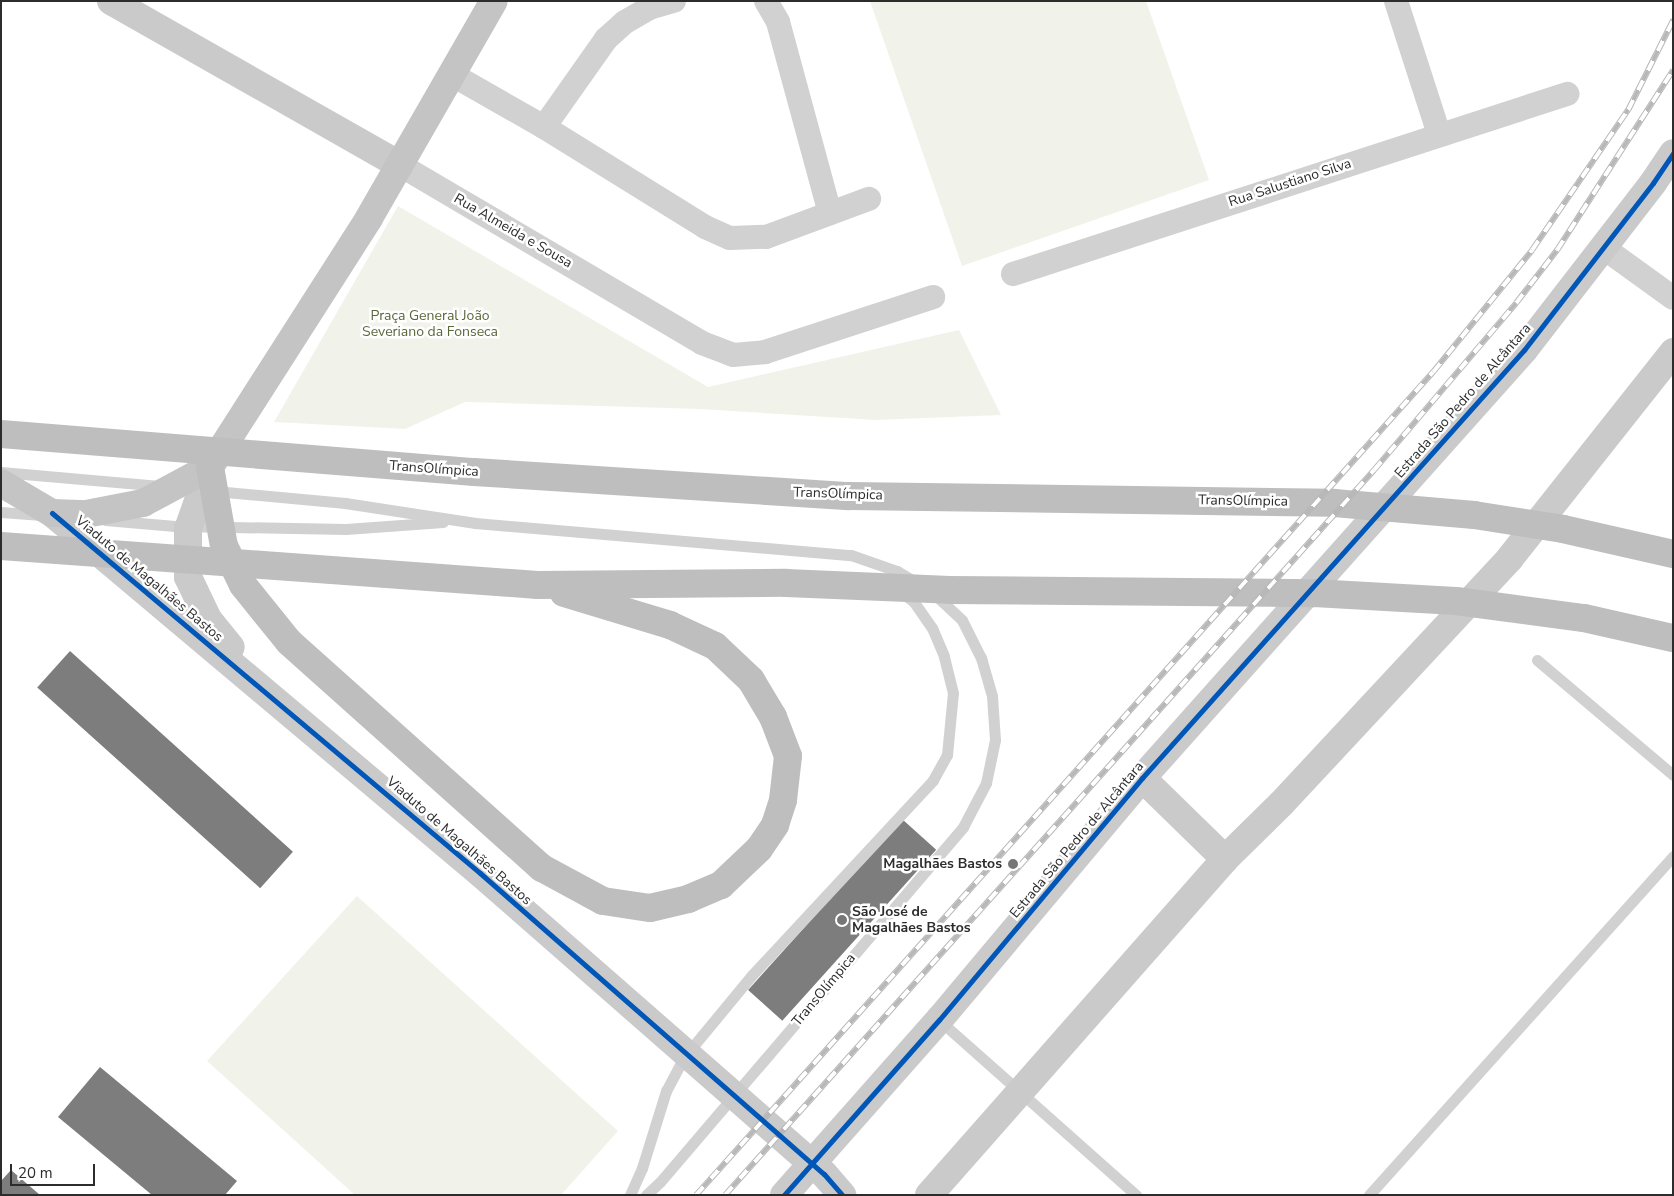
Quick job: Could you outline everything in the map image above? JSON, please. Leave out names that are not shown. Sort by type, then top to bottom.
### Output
[{"type":"highway","name":"TransOlímpica","points":[[1,434],[474,472],[849,496],[1128,498],[1334,503],[1474,515],[1564,529],[1673,554]]},
{"type":"highway","points":[[210,467],[224,546],[243,585],[288,642],[542,868],[603,901],[650,908],[688,899],[721,885],[759,849],[775,825],[783,800],[788,756],[773,717],[751,680],[715,646],[670,625],[538,585]]},
{"type":"highway","points":[[1,546],[538,585],[786,583],[950,590],[1314,593],[1456,601],[1584,618],[1673,638]]},
{"type":"main road","points":[[1,483],[52,513],[86,514],[143,503],[210,467],[400,165],[494,1]]},
{"type":"street","name":"Rua Almeida e Sousa","points":[[111,1],[400,165],[702,343],[733,355],[765,352],[933,297]]},
{"type":"street","points":[[544,127],[606,39],[633,17],[674,1]]},
{"type":"street","points":[[766,1],[778,22],[830,213]]},
{"type":"street","points":[[1396,1],[1439,134]]},
{"type":"street","points":[[451,74],[544,127],[705,227],[730,238],[766,237],[869,199]]},
{"type":"street","name":"Rua Salustiano Silva","points":[[1013,274],[1439,134],[1567,94]]},
{"type":"street","name":"Estrada São Pedro de Alcântara","points":[[784,1195],[939,1020],[1142,778],[1524,350],[1663,175],[1673,153]]},
{"type":"street","points":[[1604,248],[1673,298]]},
{"type":"street","points":[[929,1195],[1225,859],[1281,804],[1510,558],[1673,352]]},
{"type":"street","name":"Viaduto de Magalhães Bastos","points":[[210,467],[188,529],[188,577],[208,619],[266,691]]},
{"type":"street","name":"Viaduto de Magalhães Bastos","points":[[52,513],[266,691],[480,873],[824,1174],[842,1195]]},
{"type":"street","points":[[1142,778],[1225,859]]},
{"type":"lane","name":"TransOlímpica","points":[[1,472],[345,503],[449,520],[851,555],[897,571],[936,596],[962,620],[981,658],[992,696],[995,740],[986,783],[963,827],[660,1182],[646,1195]]},
{"type":"lane","name":"TransOlímpica","points":[[1,512],[176,526],[346,528],[449,520]]},
{"type":"lane","points":[[630,1195],[642,1168],[666,1091],[685,1056],[752,975],[933,780],[948,755],[954,693],[944,656],[932,628],[913,601],[851,555]]},
{"type":"lane","points":[[1537,660],[1673,776]]},
{"type":"lane","points":[[1370,1195],[1673,856]]},
{"type":"lane","points":[[939,1020],[1136,1195]]},
{"type":"green space","points":[[870,1],[1146,1],[1209,180],[962,266]]},
{"type":"green space","name":"Praça General João Severiano da Fonseca","points":[[398,206],[708,387],[959,330],[1001,415],[876,420],[700,409],[465,402],[405,429],[274,422]]},
{"type":"green space","points":[[357,896],[618,1131],[561,1195],[355,1195],[207,1061]]},
{"type":"building","points":[[70,651],[293,852],[260,888],[37,687]]},
{"type":"building","name":"São José de Magalhães Bastos","points":[[902,819],[936,850],[782,1021],[748,990]]},
{"type":"building","points":[[100,1067],[237,1181],[225,1195],[152,1195],[58,1117]]},
{"type":"building","points":[[11,1170],[40,1195],[1,1195],[1,1181]]},
{"type":"railway","points":[[696,1195],[1433,372],[1532,250],[1628,110],[1673,20]]},
{"type":"railway","points":[[725,1195],[1374,470],[1516,303],[1557,250],[1673,70]]},
{"type":"cycle path","points":[[784,1195],[939,1020],[1142,778],[1524,350],[1653,183],[1673,153]]},
{"type":"cycle path","points":[[52,513],[480,873],[824,1174],[842,1195]]},
{"type":"place","name":"Magalhães Bastos","points":[[1013,864]]},
{"type":"place","name":"São José de Magalhães Bastos","points":[[842,920]]}]
